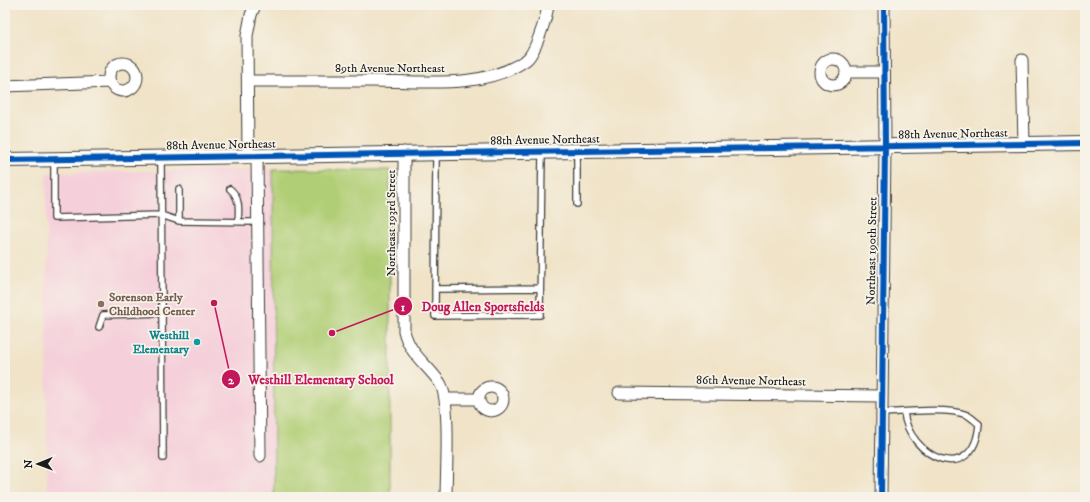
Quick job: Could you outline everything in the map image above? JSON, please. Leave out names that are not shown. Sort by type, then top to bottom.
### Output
[{"type":"street","points":[[255,5],[251,15],[247,36],[252,156],[257,222],[260,456]]},
{"type":"street","name":"89th Avenue Northeast","points":[[248,81],[460,81],[501,74],[527,60],[539,38],[548,14],[548,5]]},
{"type":"street","name":"Northeast 190th Street","points":[[880,497],[885,145],[884,5]]},
{"type":"street","points":[[1022,60],[1024,144]]},
{"type":"street","points":[[846,72],[884,72]]},
{"type":"street","points":[[5,86],[110,82]]},
{"type":"street","name":"88th Avenue Northeast","points":[[5,160],[404,152],[542,152],[885,145],[1085,143]]},
{"type":"street","name":"Northeast 193rd Street","points":[[404,152],[404,331],[410,349],[440,383],[446,399],[446,497]]},
{"type":"street","name":"86th Avenue Northeast","points":[[619,393],[882,396]]},
{"type":"street","points":[[446,399],[478,398]]},
{"type":"lane","points":[[577,151],[577,204]]},
{"type":"lane","points":[[436,152],[435,316],[540,315],[542,152]]},
{"type":"lane","points":[[161,157],[163,458]]},
{"type":"lane","points":[[54,159],[54,218],[161,215],[179,221],[257,222]]},
{"type":"lane","points":[[179,189],[179,221]]},
{"type":"lane","points":[[230,189],[235,193],[238,203],[238,222]]},
{"type":"lane","points":[[435,289],[540,288]]},
{"type":"lane","points":[[99,327],[103,315],[162,313]]},
{"type":"lane","points":[[881,413],[904,412],[947,411],[967,415],[979,424],[976,442],[960,459],[951,461],[940,460],[927,452],[908,431],[905,423],[904,412]]},
{"type":"shaded area","points":[[273,169],[274,497],[47,497],[46,173]]},
{"type":"green space","points":[[273,169],[390,170],[390,497],[274,497]]},
{"type":"cycle path","points":[[881,497],[885,145],[884,5]]},
{"type":"cycle path","points":[[5,160],[1085,143]]},
{"type":"place","name":"Westhill Elementary School","points":[[214,303]]},
{"type":"place","name":"Sorenson Early Childhood Center","points":[[101,304]]},
{"type":"place","name":"Doug Allen Sportsfields","points":[[332,333]]},
{"type":"place","name":"Westhill Elementary","points":[[197,342]]}]
